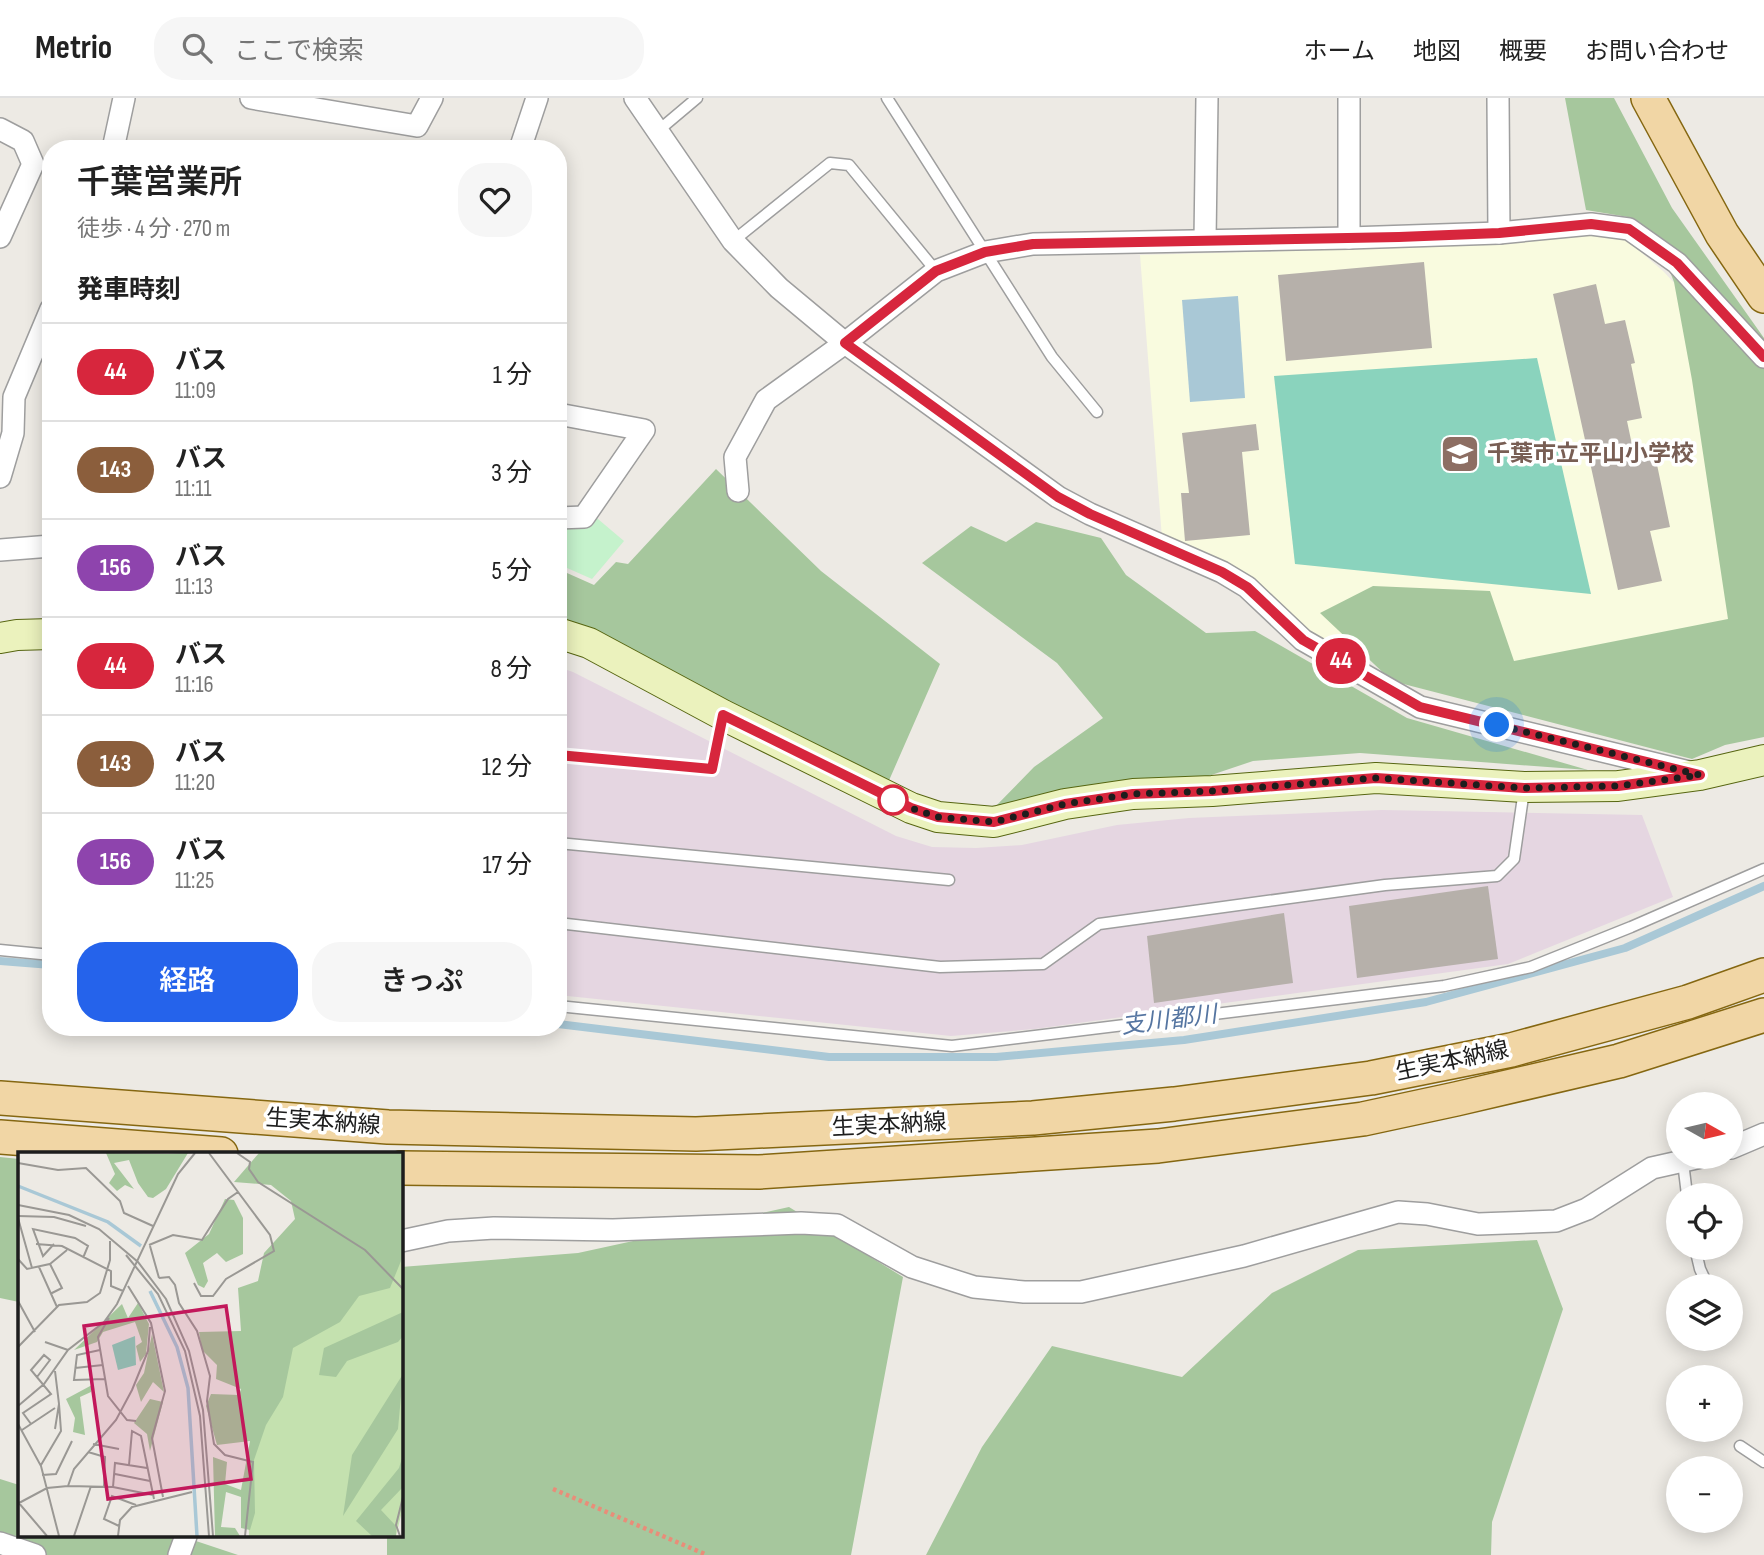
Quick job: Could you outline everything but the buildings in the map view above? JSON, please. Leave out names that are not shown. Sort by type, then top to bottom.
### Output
[{"type":"main road","points":[[1648,98],[1722,234],[1764,296]]},
{"type":"main road","name":"生実本納線","points":[[0,1098],[387,1127],[696,1135],[1033,1118],[1174,1104],[1384,1075],[1524,1046],[1688,1002],[1764,975]]},
{"type":"main road","name":"生実本納線","points":[[402,1168],[759,1172],[1171,1144],[1363,1119],[1457,1099],[1619,1061],[1764,1015]]},
{"type":"main road","points":[[0,1137],[194,1152]]},
{"type":"street","points":[[115,140],[124,98]]},
{"type":"street","points":[[251,98],[417,126],[432,98]]},
{"type":"street","points":[[523,140],[537,98]]},
{"type":"street","points":[[635,98],[733,241],[779,288],[845,343],[1058,497],[1090,514],[1222,572],[1247,587],[1303,640],[1420,707],[1700,775]]},
{"type":"street","points":[[1205,240],[1207,98]]},
{"type":"street","points":[[1349,98],[1349,238]]},
{"type":"street","points":[[1498,98],[1499,233]]},
{"type":"street","points":[[0,129],[23,141],[33,164],[0,237]]},
{"type":"street","points":[[738,491],[735,457],[766,400],[845,343],[936,271],[985,252],[1033,244],[1499,233],[1591,224],[1629,229],[1677,263],[1764,357]]},
{"type":"street","points":[[0,477],[13,433],[15,397],[42,331]]},
{"type":"street","points":[[567,416],[644,430],[584,517],[567,518]]},
{"type":"street","points":[[0,550],[42,547]]},
{"type":"street","points":[[0,638],[42,634]]},
{"type":"street","points":[[567,636],[589,642],[723,715],[911,808],[938,817],[968,821],[994,822],[1065,804],[1133,794],[1212,791],[1376,778],[1524,788],[1618,786],[1700,775],[1764,760]]},
{"type":"street","points":[[1743,1143],[1764,1134]]},
{"type":"street","points":[[402,1241],[448,1231],[494,1228],[613,1230],[801,1223],[837,1226],[912,1267],[974,1287],[1024,1292],[1082,1292],[1244,1256],[1398,1212],[1427,1214],[1478,1224],[1556,1222],[1587,1209],[1652,1168],[1666,1165]]},
{"type":"street","points":[[179,1555],[185,1538]]},
{"type":"street","points":[[0,1543],[35,1555]]},
{"type":"lane","points":[[659,130],[697,98]]},
{"type":"lane","points":[[887,98],[1052,357],[1097,412]]},
{"type":"lane","points":[[733,241],[830,163],[849,165],[936,271]]},
{"type":"lane","points":[[567,756],[712,769],[723,715]]},
{"type":"lane","points":[[567,924],[940,967],[1043,964],[1099,924],[1385,886],[1497,876],[1514,859],[1524,788]]},
{"type":"lane","points":[[567,844],[949,880]]},
{"type":"lane","points":[[567,1007],[952,1046],[1444,986],[1531,967],[1764,869]]},
{"type":"lane","points":[[0,950],[42,954]]},
{"type":"lane","points":[[1740,1446],[1764,1462]]},
{"type":"path","points":[[553,1489],[706,1555]]},
{"type":"shaded area","name":"千葉市立平山小学校","points":[[1616,231],[1663,271],[1764,379],[1764,529],[1754,630],[1544,696],[1306,634],[1162,538],[1140,255],[1433,247]]},
{"type":"shaded area","points":[[567,670],[896,836],[932,847],[1022,845],[1117,825],[1189,818],[1382,810],[1642,815],[1673,897],[1508,964],[1035,1029],[951,1036],[567,996]]},
{"type":"green space","points":[[1565,98],[1614,98],[1672,208],[1764,338],[1764,737],[1725,745],[1692,759],[1392,681],[1320,613],[1373,586],[1490,591],[1514,661],[1728,619],[1692,380],[1674,282],[1658,241],[1628,217],[1586,210]]},
{"type":"green space","points":[[1537,358],[1591,594],[1295,564],[1274,376]]},
{"type":"green space","points":[[716,469],[821,571],[940,664],[887,785],[567,626],[567,573],[594,585],[616,562],[628,564]]},
{"type":"green space","points":[[592,514],[624,541],[592,579],[567,568],[567,523]]},
{"type":"green space","points":[[1036,522],[1101,538],[1126,575],[1206,633],[1255,631],[1407,718],[1588,770],[1360,753],[1253,761],[1128,803],[992,810],[1034,767],[1103,718],[1057,663],[922,563],[971,526],[1006,542]]},
{"type":"green space","points":[[0,1157],[18,1159],[18,1302],[0,1298]]},
{"type":"green space","points":[[789,1207],[903,1277],[851,1555],[387,1555],[387,1538],[402,1538],[402,1267],[578,1253]]},
{"type":"green space","points":[[1537,1240],[1563,1309],[1492,1522],[1491,1555],[926,1555],[982,1447],[1052,1346],[1182,1377],[1272,1293],[1358,1250]]},
{"type":"green space","points":[[0,1479],[18,1485],[18,1538],[187,1538],[238,1555],[0,1555]]},
{"type":"water","points":[[1238,296],[1245,398],[1190,402],[1182,300]]},
{"type":"waterway","name":"支川都川","points":[[567,1025],[829,1057],[996,1057],[1184,1040],[1426,1002],[1625,948],[1764,886]]},
{"type":"waterway","name":"支川都川","points":[[0,961],[42,964]]},
{"type":"bus line","name":"44","points":[[567,756],[712,769],[723,715],[911,808],[938,817],[994,822],[1065,804],[1133,794],[1212,791],[1376,778],[1524,788],[1618,786],[1700,775],[1420,707],[1303,640],[1247,587],[1222,572],[1090,514],[1058,497],[845,343],[936,271],[985,252],[1033,244],[1399,237],[1499,233],[1591,224],[1629,229],[1677,263],[1764,357]]},
{"type":"place","name":"千葉市立平山小学校","points":[[1460,454]]},
{"type":"route","points":[[893,800],[887,796],[938,817],[994,822],[1065,804],[1133,794],[1212,791],[1376,778],[1524,788],[1618,786],[1700,775],[1497,725]]}]
